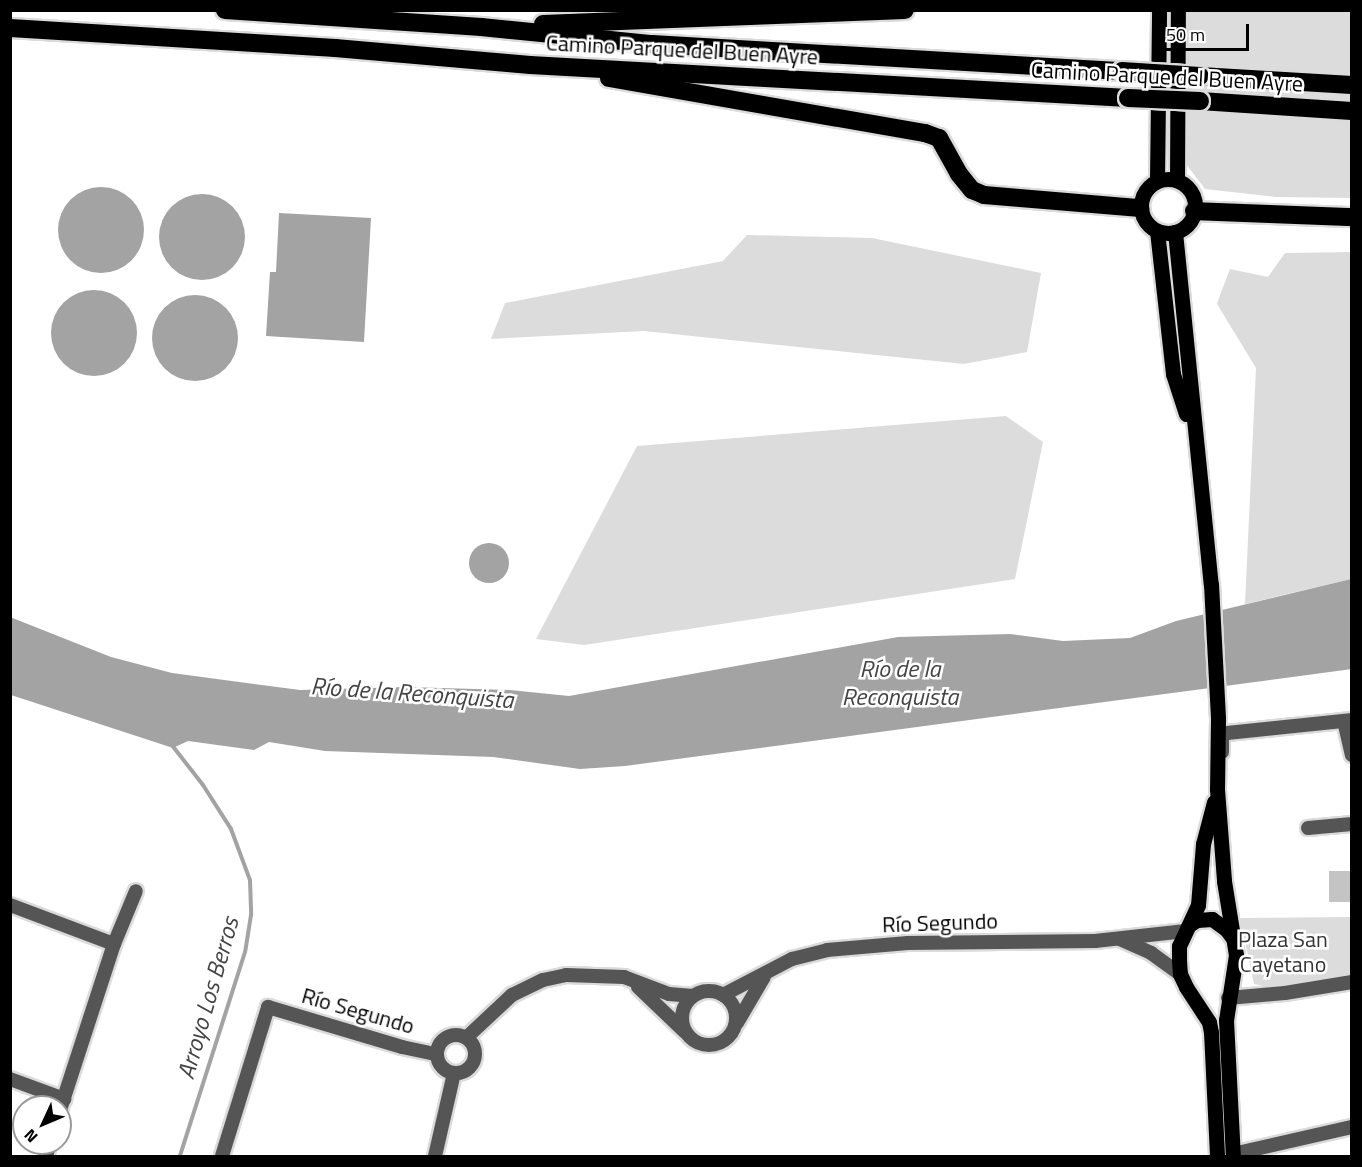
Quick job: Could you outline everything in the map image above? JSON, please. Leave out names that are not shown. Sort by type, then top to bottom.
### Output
[{"type":"highway","name":"Camino Parque del Buen Ayre","points":[[225,10],[481,27],[652,44],[1352,85]]},
{"type":"highway","points":[[481,27],[905,10]]},
{"type":"highway","name":"Camino Parque del Buen Ayre","points":[[10,28],[335,48],[530,65],[1352,111]]},
{"type":"highway","points":[[530,65],[925,133],[939,138],[959,174],[972,190],[984,195],[1140,208]]},
{"type":"highway","points":[[1194,211],[1352,217]]},
{"type":"main road","points":[[1157,180],[1159,10]]},
{"type":"main road","points":[[1177,180],[1178,10]]},
{"type":"main road","points":[[1157,180],[1177,180],[1192,192],[1194,211],[1188,225],[1175,232],[1162,234],[1148,226],[1140,208],[1142,196],[1157,180]]},
{"type":"main road","points":[[1157,231],[1173,374],[1194,439]]},
{"type":"main road","points":[[1175,232],[1194,439],[1211,584],[1218,718],[1218,789],[1224,881],[1234,939],[1235,968],[1226,1020],[1233,1155]]},
{"type":"main road","points":[[1217,1156],[1211,1032],[1209,1022],[1180,974],[1179,946],[1198,906],[1203,844],[1218,789]]},
{"type":"main road","points":[[1187,928],[1197,920],[1212,920],[1226,929],[1234,939]]},
{"type":"main road","points":[[1199,1008],[1210,1010],[1228,998]]},
{"type":"street","points":[[1218,789],[1222,788],[1224,778],[1222,743],[1227,733],[1348,720],[1352,755]]},
{"type":"street","points":[[1308,828],[1352,824]]},
{"type":"street","points":[[65,1095],[114,944],[136,891]]},
{"type":"street","points":[[10,905],[114,944]]},
{"type":"street","name":"Río Segundo","points":[[723,995],[792,959],[827,950],[908,943],[1120,939],[1187,928]]},
{"type":"street","name":"Río Segundo","points":[[1120,939],[1151,953],[1180,974]]},
{"type":"street","name":"Río Segundo","points":[[734,1027],[750,997],[767,973]]},
{"type":"street","points":[[467,1037],[512,995],[543,980],[578,975],[624,977],[644,982],[669,994],[693,996],[710,991],[723,995],[735,1009],[734,1027],[730,1035],[715,1044],[705,1045],[689,1036],[650,996],[624,977]]},
{"type":"street","points":[[1228,998],[1285,993],[1352,982]]},
{"type":"street","points":[[689,1036],[682,1020],[683,1011],[693,996]]},
{"type":"street","name":"Río Segundo","points":[[222,1156],[268,1007],[402,1047],[436,1054]]},
{"type":"street","points":[[455,1034],[467,1037],[475,1048],[474,1061],[465,1071],[454,1073],[441,1066],[436,1054],[444,1038],[455,1034]]},
{"type":"street","points":[[435,1156],[454,1073]]},
{"type":"street","points":[[10,1079],[42,1095]]},
{"type":"street","points":[[1233,1155],[1352,1127]]},
{"type":"green space","points":[[1185,11],[1351,11],[1351,198],[1276,197],[1205,189],[1186,164]]},
{"type":"green space","points":[[747,235],[872,238],[1041,273],[1027,352],[964,364],[644,331],[491,339],[505,303],[723,261]]},
{"type":"green space","points":[[1351,252],[1351,579],[1245,604],[1256,368],[1217,304],[1230,269],[1268,277],[1285,253]]},
{"type":"green space","points":[[1006,416],[1043,442],[1015,579],[584,645],[536,639],[637,446]]},
{"type":"green space","name":"Plaza San Cayetano","points":[[1351,917],[1351,974],[1273,988],[1254,984],[1240,918]]},
{"type":"water","points":[[101,187],[118,190],[132,199],[141,213],[144,230],[141,247],[132,261],[118,270],[101,273],[84,270],[70,261],[61,247],[58,230],[61,213],[70,199],[84,190]]},
{"type":"water","points":[[202,194],[219,197],[233,206],[242,220],[245,237],[242,254],[233,268],[219,277],[202,280],[185,277],[171,268],[162,254],[159,237],[162,220],[171,206],[185,197]]},
{"type":"water","points":[[279,213],[371,218],[364,342],[266,336],[270,272],[276,272]]},
{"type":"water","points":[[94,290],[111,293],[125,302],[134,316],[137,333],[134,350],[125,364],[111,373],[94,376],[77,373],[63,364],[54,350],[51,333],[54,316],[63,302],[77,293]]},
{"type":"water","points":[[195,295],[212,298],[226,307],[235,321],[238,338],[235,355],[226,369],[212,378],[195,381],[178,378],[164,369],[155,355],[152,338],[155,321],[164,307],[178,298]]},
{"type":"water","points":[[489,543],[497,544],[503,549],[508,555],[508,571],[503,577],[497,582],[489,583],[481,582],[475,577],[470,571],[469,563],[470,555],[475,549],[481,544]]},
{"type":"water","name":"Río de la Reconquista","points":[[1351,579],[1352,669],[625,766],[580,769],[493,757],[325,751],[269,742],[254,750],[188,741],[173,748],[11,695],[10,617],[111,657],[172,673],[300,690],[406,687],[510,690],[569,696],[898,637],[1010,634],[1063,641],[1130,638],[1176,621]]},
{"type":"building","points":[[1329,871],[1352,871],[1352,902],[1329,902]]},
{"type":"waterway","name":"Arroyo Los Berros","points":[[171,744],[203,785],[231,829],[250,880],[251,915],[245,952],[180,1156]]}]
